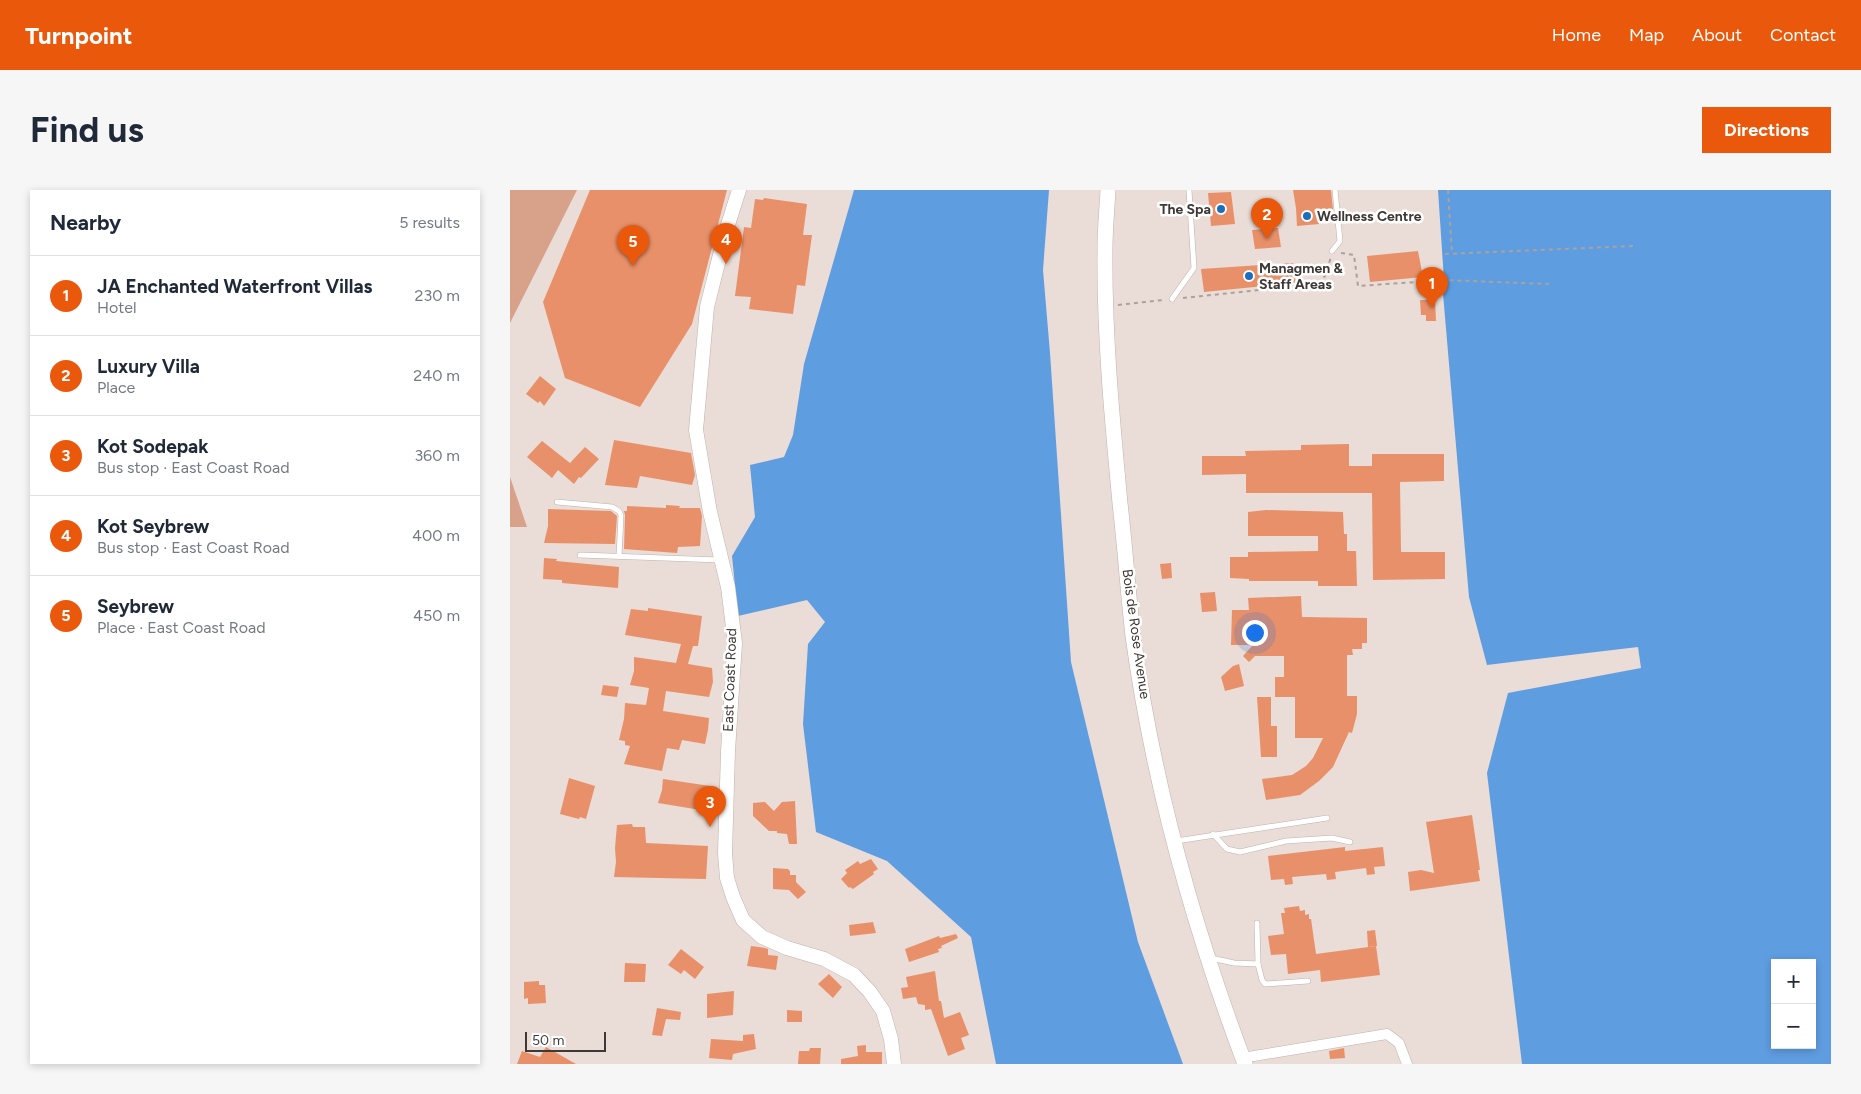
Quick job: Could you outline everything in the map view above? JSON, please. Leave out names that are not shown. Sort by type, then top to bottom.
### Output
[{"type":"main road","name":"East Coast Road","points":[[739,190],[726,231],[708,307],[696,430],[710,512],[728,587],[734,643],[728,751],[725,853],[727,878],[743,920],[762,937],[787,948],[824,959],[854,975],[870,992],[883,1011],[891,1039],[894,1064]]},
{"type":"main road","name":"Bois de Rose Avenue","points":[[1108,190],[1105,247],[1106,306],[1113,433],[1134,636],[1154,754],[1173,841],[1208,957],[1243,1061]]},
{"type":"street","points":[[1243,1061],[1387,1034],[1399,1042],[1407,1064]]},
{"type":"lane","points":[[1172,299],[1194,268],[1189,190]]},
{"type":"lane","points":[[1332,251],[1340,241],[1335,190]]},
{"type":"lane","points":[[557,502],[612,507],[619,511],[621,515],[619,556]]},
{"type":"lane","points":[[580,555],[722,560]]},
{"type":"lane","points":[[1173,841],[1327,818]]},
{"type":"lane","points":[[1213,834],[1227,849],[1240,852],[1286,841],[1332,838],[1350,842]]},
{"type":"lane","points":[[1257,923],[1258,964],[1262,980],[1265,984],[1308,981]]},
{"type":"lane","points":[[1208,957],[1234,963],[1258,964]]},
{"type":"path","points":[[1448,190],[1452,254]]},
{"type":"path","points":[[1445,254],[1633,246]]},
{"type":"path","points":[[1106,306],[1317,284],[1326,276],[1332,251],[1354,255],[1358,286],[1444,280],[1549,284]]},
{"type":"shaded area","points":[[510,190],[577,190],[510,323]]},
{"type":"shaded area","points":[[510,477],[527,527],[510,527]]},
{"type":"water","points":[[854,190],[1049,190],[1043,270],[1071,662],[1138,942],[1183,1064],[996,1064],[971,937],[887,861],[816,832],[803,724],[808,644],[825,622],[807,600],[738,616],[732,556],[755,517],[750,465],[784,457],[793,435],[804,364]]},
{"type":"water","points":[[1438,190],[1831,190],[1831,1064],[1522,1064],[1487,773],[1508,693],[1641,668],[1638,647],[1487,665],[1469,597],[1442,282],[1444,280]]},
{"type":"building","points":[[590,190],[727,190],[692,324],[640,407],[565,378],[543,302]]},
{"type":"building","points":[[1293,190],[1331,190],[1333,210],[1317,211],[1319,224],[1297,226]]},
{"type":"building","name":"The Spa","points":[[1231,192],[1235,224],[1211,226],[1208,193]]},
{"type":"building","points":[[764,198],[807,204],[803,235],[812,235],[805,286],[797,285],[793,314],[749,309],[751,297],[735,296],[744,227],[751,228],[755,199],[763,200]]},
{"type":"building","points":[[1278,228],[1281,247],[1255,249],[1252,230]]},
{"type":"building","points":[[1418,251],[1423,277],[1370,282],[1367,256]]},
{"type":"building","name":"Managmen & Staff Areas","points":[[1293,263],[1296,283],[1204,292],[1201,269]]},
{"type":"building","points":[[1420,300],[1435,300],[1436,321],[1426,321],[1426,315],[1421,315]]},
{"type":"building","points":[[540,376],[556,389],[544,406],[540,401],[538,403],[526,394]]},
{"type":"building","points":[[614,440],[691,453],[695,475],[692,485],[640,476],[637,488],[605,485]]},
{"type":"building","points":[[542,441],[570,463],[585,447],[599,459],[574,484],[558,470],[552,478],[527,457]]},
{"type":"building","points":[[1349,444],[1349,466],[1372,466],[1372,454],[1444,454],[1444,481],[1400,482],[1401,552],[1445,552],[1445,579],[1373,580],[1372,493],[1246,493],[1246,474],[1202,475],[1202,456],[1246,456],[1245,451],[1301,450],[1301,445]]},
{"type":"building","points":[[666,505],[680,506],[679,508],[700,508],[702,516],[700,546],[678,547],[677,553],[624,549],[624,511],[627,511],[627,506],[666,508]]},
{"type":"building","points":[[548,509],[611,511],[617,516],[615,544],[544,543],[548,526]]},
{"type":"building","points":[[1266,510],[1343,512],[1344,534],[1347,534],[1347,551],[1356,551],[1357,586],[1318,586],[1318,581],[1249,581],[1249,579],[1230,578],[1230,557],[1248,557],[1248,552],[1318,551],[1318,536],[1248,536],[1248,512]]},
{"type":"building","points":[[544,558],[557,559],[556,561],[619,567],[618,588],[562,583],[562,580],[543,579]]},
{"type":"building","points":[[1171,563],[1172,578],[1162,579],[1160,564]]},
{"type":"building","points":[[1215,592],[1217,611],[1202,612],[1200,593]]},
{"type":"building","points":[[1301,596],[1302,617],[1367,618],[1367,643],[1362,643],[1362,649],[1352,649],[1353,655],[1347,655],[1347,696],[1357,696],[1357,714],[1352,733],[1349,732],[1333,767],[1319,781],[1300,795],[1266,800],[1262,779],[1292,775],[1306,766],[1313,758],[1323,738],[1295,738],[1295,697],[1275,697],[1275,677],[1284,677],[1284,656],[1255,656],[1249,662],[1243,656],[1253,645],[1231,645],[1232,610],[1249,610],[1248,598]]},
{"type":"building","points":[[648,608],[702,616],[698,646],[693,646],[688,664],[712,668],[713,682],[709,697],[666,691],[663,711],[709,718],[705,744],[682,740],[679,750],[667,748],[662,771],[624,764],[630,746],[625,745],[625,741],[619,740],[624,719],[625,703],[646,705],[649,688],[630,685],[634,671],[634,657],[676,663],[681,644],[625,635],[631,609],[648,611]]},
{"type":"building","points":[[1239,664],[1244,686],[1225,691],[1221,677],[1233,666]]},
{"type":"building","points":[[603,685],[619,687],[617,697],[601,695]]},
{"type":"building","points":[[1257,697],[1271,697],[1271,726],[1277,726],[1277,757],[1261,757]]},
{"type":"building","points":[[569,778],[595,786],[586,819],[560,814]]},
{"type":"building","points":[[663,779],[717,787],[713,812],[658,803]]},
{"type":"building","points":[[795,801],[797,844],[789,844],[787,834],[769,831],[753,816],[753,803],[765,802],[774,811],[782,802]]},
{"type":"building","points":[[1472,815],[1480,881],[1410,891],[1408,872],[1421,870],[1434,873],[1426,822]]},
{"type":"building","points":[[632,824],[633,827],[645,827],[646,843],[708,846],[706,879],[614,877],[617,825]]},
{"type":"building","points":[[1345,847],[1345,851],[1383,847],[1385,866],[1374,867],[1375,874],[1367,875],[1366,868],[1335,872],[1336,879],[1327,880],[1326,874],[1292,877],[1293,884],[1285,885],[1284,879],[1271,880],[1268,856]]},
{"type":"building","points":[[871,859],[878,869],[853,889],[849,888],[841,879],[847,873],[845,870],[858,861],[860,864]]},
{"type":"building","points":[[773,868],[788,869],[790,875],[796,875],[796,882],[806,892],[798,899],[789,890],[773,889]]},
{"type":"building","points":[[1299,906],[1300,911],[1305,910],[1305,915],[1309,914],[1309,919],[1311,919],[1316,954],[1376,946],[1380,975],[1321,982],[1320,970],[1288,974],[1286,954],[1271,955],[1268,936],[1284,934],[1281,913],[1285,913],[1284,908]]},
{"type":"building","points":[[873,922],[876,933],[850,936],[849,925]]},
{"type":"building","points":[[1375,930],[1377,946],[1368,947],[1367,931]]},
{"type":"building","points":[[956,934],[958,938],[941,946],[942,948],[938,949],[939,952],[909,962],[905,949],[939,936],[940,938]]},
{"type":"building","points":[[751,946],[768,949],[768,955],[778,956],[776,970],[747,966]]},
{"type":"building","points":[[681,949],[704,967],[695,979],[684,970],[681,974],[668,965]]},
{"type":"building","points":[[625,963],[646,964],[645,982],[624,982]]},
{"type":"building","points":[[935,971],[939,1001],[941,1001],[944,1018],[960,1012],[969,1035],[961,1038],[965,1049],[948,1056],[931,1009],[925,1010],[925,1005],[918,1004],[916,997],[903,999],[901,988],[908,987],[906,977]]},
{"type":"building","points":[[829,974],[842,987],[833,998],[818,984]]},
{"type":"building","points":[[539,981],[539,985],[545,985],[546,1003],[528,1004],[528,998],[524,999],[524,982]]},
{"type":"building","points":[[734,991],[733,1015],[707,1018],[707,994]]},
{"type":"building","points":[[657,1008],[681,1012],[680,1020],[666,1019],[662,1036],[652,1035]]},
{"type":"building","points":[[787,1010],[802,1011],[802,1022],[787,1022]]},
{"type":"building","points":[[754,1034],[756,1049],[733,1054],[732,1060],[709,1058],[711,1039],[743,1041],[743,1035]]},
{"type":"building","points":[[866,1045],[866,1052],[882,1052],[882,1064],[841,1064],[841,1059],[858,1056],[857,1046]]},
{"type":"building","points":[[546,1047],[576,1064],[517,1064],[522,1051],[540,1057]]},
{"type":"building","points":[[810,1048],[821,1048],[820,1064],[798,1064],[799,1051],[809,1051]]},
{"type":"building","points":[[1344,1048],[1345,1058],[1330,1059],[1329,1051]]},
{"type":"place","name":"The Spa","points":[[1221,209]]},
{"type":"place","name":"Wellness Centre","points":[[1307,216]]},
{"type":"place","name":"Luxury Villa","points":[[1267,239]]},
{"type":"place","name":"Kot Seybrew","points":[[726,264]]},
{"type":"place","name":"Seybrew","points":[[633,266]]},
{"type":"place","name":"Managmen & Staff Areas","points":[[1249,276]]},
{"type":"place","name":"JA Enchanted Waterfront Villas","points":[[1432,308]]},
{"type":"place","name":"Kot Sodepak","points":[[710,827]]}]
